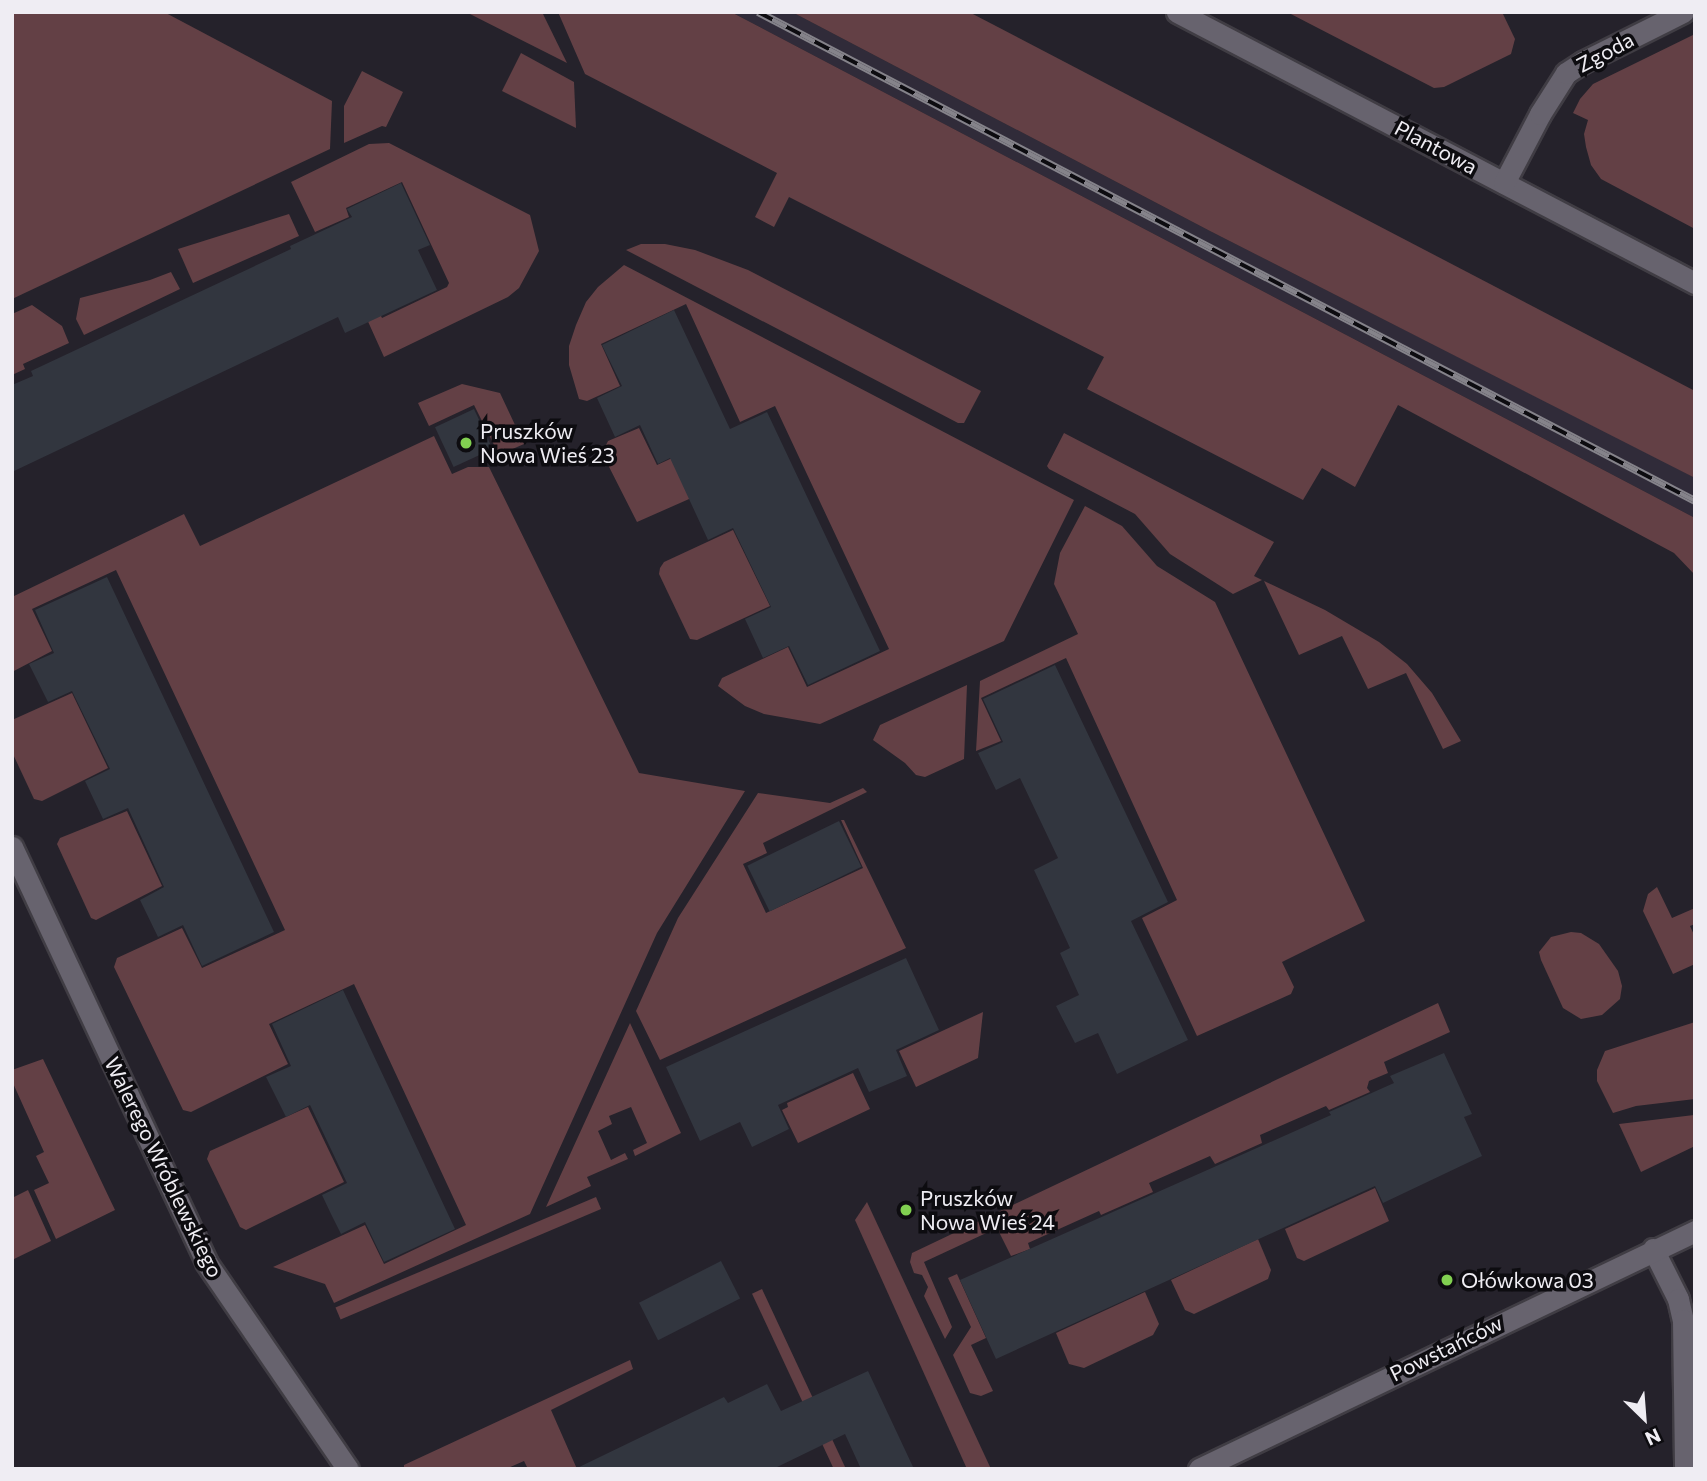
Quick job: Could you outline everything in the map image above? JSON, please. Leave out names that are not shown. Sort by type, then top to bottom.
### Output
[{"type":"street","name":"Plantowa","points":[[1177,12],[1695,282]]},
{"type":"street","name":"Zgoda","points":[[1504,183],[1540,114],[1566,73],[1683,12]]},
{"type":"street","name":"Walerego Wróblewskiego","points":[[12,847],[206,1262],[348,1469]]},
{"type":"street","name":"Powstańców","points":[[1199,1469],[1695,1231]]},
{"type":"street","points":[[1653,1249],[1678,1299],[1683,1320],[1685,1469]]},
{"type":"shaded area","points":[[12,12],[164,12],[332,101],[330,149],[12,299]]},
{"type":"shaded area","points":[[466,12],[542,12],[567,63]]},
{"type":"shaded area","points":[[558,12],[731,12],[1695,518],[1695,575],[1674,553],[1398,405],[1355,487],[1322,468],[1303,500],[1087,389],[1104,357],[789,197],[774,227],[755,217],[777,173],[585,74]]},
{"type":"shaded area","points":[[731,12],[792,12],[1210,231],[1661,460],[1695,478],[1695,518]]},
{"type":"shaded area","points":[[792,12],[969,12],[1695,391],[1695,478],[1210,231]]},
{"type":"shaded area","points":[[1287,12],[1502,12],[1515,39],[1511,54],[1444,87],[1434,88]]},
{"type":"shaded area","points":[[1695,34],[1695,229],[1601,179],[1591,165],[1586,147],[1584,134],[1588,120],[1573,113],[1580,99],[1593,84]]},
{"type":"shaded area","points":[[521,53],[574,82],[576,128],[502,91]]},
{"type":"shaded area","points":[[362,71],[403,92],[386,127],[382,126],[344,143],[344,106]]},
{"type":"shaded area","points":[[389,143],[530,215],[539,251],[519,288],[508,297],[384,357],[361,306],[373,300],[382,318],[447,287],[449,283],[402,182],[346,208],[349,217],[315,232],[291,182],[369,144]]},
{"type":"shaded area","points":[[289,214],[299,236],[193,283],[178,249]]},
{"type":"shaded area","points":[[641,244],[665,244],[695,250],[748,270],[981,391],[964,423],[958,423],[626,250]]},
{"type":"shaded area","points":[[624,265],[1074,500],[1004,641],[820,724],[764,714],[745,706],[718,686],[722,678],[788,647],[807,687],[889,649],[775,406],[740,422],[686,304],[601,344],[620,386],[587,401],[579,399],[569,365],[569,346],[576,325],[586,302],[598,287]]},
{"type":"shaded area","points":[[171,272],[180,289],[84,335],[76,319],[80,298]]},
{"type":"shaded area","points":[[32,305],[62,326],[69,343],[23,364],[25,369],[12,375],[12,314]]},
{"type":"shaded area","points":[[462,384],[500,393],[524,444],[499,455],[474,405],[429,426],[418,403]]},
{"type":"shaded area","points":[[639,428],[657,465],[694,448],[714,488],[637,522],[602,453],[608,441]]},
{"type":"shaded area","points":[[1064,433],[1274,542],[1254,576],[1262,580],[1233,594],[1170,554],[1135,514],[1049,469],[1047,466]]},
{"type":"shaded area","points":[[434,436],[452,474],[468,467],[489,467],[639,773],[745,791],[657,933],[530,1214],[334,1303],[325,1284],[273,1267],[365,1225],[384,1264],[466,1225],[354,984],[269,1024],[288,1064],[191,1112],[183,1110],[114,967],[117,958],[182,928],[202,968],[285,930],[116,570],[32,609],[52,651],[12,672],[12,597],[184,514],[200,546]]},
{"type":"shaded area","points":[[1085,506],[1122,526],[1157,566],[1215,602],[1365,921],[1282,962],[1294,987],[1291,994],[1197,1036],[1142,918],[1177,900],[1066,658],[981,698],[1001,741],[976,751],[980,681],[1078,634],[1054,584],[1060,553]]},
{"type":"shaded area","points":[[733,530],[770,606],[697,640],[690,639],[659,574],[660,568],[664,562]]},
{"type":"shaded area","points":[[1264,581],[1325,610],[1379,642],[1407,664],[1432,693],[1461,741],[1443,749],[1406,673],[1368,689],[1342,636],[1299,655]]},
{"type":"shaded area","points":[[967,685],[964,759],[925,777],[916,775],[905,763],[873,740],[880,725]]},
{"type":"shaded area","points":[[72,693],[108,768],[42,801],[34,799],[12,752],[12,720]]},
{"type":"shaded area","points":[[863,788],[867,792],[763,843],[767,853],[743,864],[766,913],[863,868],[841,820],[844,820],[906,948],[660,1060],[636,1011],[678,918],[758,793],[830,803]]},
{"type":"shaded area","points":[[127,811],[162,886],[96,920],[91,918],[57,844],[60,838]]},
{"type":"shaded area","points":[[1657,887],[1672,918],[1695,908],[1695,924],[1690,926],[1695,937],[1695,964],[1673,974],[1643,911],[1648,894]]},
{"type":"shaded area","points":[[1571,932],[1581,933],[1599,944],[1618,971],[1622,986],[1620,999],[1602,1015],[1581,1019],[1563,1008],[1541,960],[1539,952],[1551,937]]},
{"type":"shaded area","points":[[1438,1003],[1450,1032],[1384,1062],[1388,1073],[1369,1081],[1367,1088],[1370,1092],[1329,1110],[1326,1106],[1260,1135],[1262,1143],[1215,1164],[1210,1156],[1149,1183],[1153,1192],[1101,1215],[1099,1211],[1028,1243],[1030,1249],[1011,1256],[997,1228],[924,1262],[952,1327],[945,1339],[924,1296],[928,1287],[922,1275],[914,1273],[910,1262],[912,1253]]},
{"type":"shaded area","points":[[983,1012],[978,1058],[916,1087],[899,1051]]},
{"type":"shaded area","points":[[1695,1022],[1695,1099],[1636,1106],[1613,1113],[1597,1081],[1597,1070],[1605,1051]]},
{"type":"shaded area","points":[[630,1023],[681,1133],[635,1156],[633,1150],[647,1143],[631,1107],[609,1116],[612,1124],[598,1131],[611,1160],[625,1153],[628,1159],[587,1177],[591,1186],[546,1207]]},
{"type":"shaded area","points":[[43,1059],[115,1210],[56,1239],[34,1190],[49,1183],[36,1156],[44,1152],[12,1081],[12,1070]]},
{"type":"shaded area","points":[[853,1073],[870,1109],[798,1143],[782,1110],[788,1107],[787,1103]]},
{"type":"shaded area","points":[[308,1107],[344,1182],[246,1230],[240,1227],[207,1159],[210,1151]]},
{"type":"shaded area","points":[[1694,1115],[1695,1146],[1641,1172],[1619,1124]]},
{"type":"shaded area","points":[[1375,1188],[1389,1221],[1304,1261],[1297,1258],[1285,1229]]},
{"type":"shaded area","points":[[28,1190],[51,1241],[12,1260],[12,1198]]},
{"type":"shaded area","points":[[596,1197],[601,1209],[341,1320],[335,1308]]},
{"type":"shaded area","points":[[867,1202],[991,1469],[967,1469],[855,1220]]},
{"type":"shaded area","points":[[1258,1239],[1271,1270],[1268,1279],[1194,1314],[1185,1310],[1171,1280]]},
{"type":"shaded area","points":[[957,1274],[986,1338],[971,1345],[993,1391],[981,1396],[970,1393],[953,1355],[971,1327],[948,1278]]},
{"type":"shaded area","points":[[762,1289],[846,1469],[834,1469],[752,1294]]},
{"type":"shaded area","points":[[1145,1292],[1159,1324],[1153,1335],[1084,1368],[1069,1364],[1056,1333]]},
{"type":"shaded area","points":[[630,1360],[633,1369],[551,1410],[577,1469],[528,1469],[524,1461],[506,1469],[404,1469],[404,1465]]},
{"type":"building","points":[[401,183],[430,245],[418,250],[437,290],[345,333],[338,317],[12,472],[12,385],[33,376],[31,371],[291,249],[290,246],[352,217],[347,209]]},
{"type":"building","points":[[674,310],[730,429],[767,412],[880,651],[808,685],[789,646],[763,658],[745,619],[771,607],[733,528],[708,540],[670,458],[658,464],[640,425],[615,437],[597,398],[622,386],[602,345]]},
{"type":"building","name":"Pruszków Nowa Wieś 23","points":[[474,409],[493,449],[454,467],[435,427]]},
{"type":"building","points":[[107,577],[274,932],[202,966],[183,925],[158,937],[140,900],[164,887],[128,808],[103,819],[85,781],[110,769],[72,691],[48,702],[29,664],[54,653],[35,610]]},
{"type":"building","points":[[1055,665],[1168,902],[1131,921],[1188,1040],[1117,1074],[1098,1033],[1075,1043],[1056,1006],[1079,995],[1060,953],[1070,948],[1034,870],[1058,858],[1020,778],[996,790],[978,753],[1003,742],[983,699]]},
{"type":"building","points":[[839,821],[861,867],[770,912],[747,866]]},
{"type":"building","points":[[906,958],[939,1030],[896,1050],[907,1076],[869,1092],[858,1068],[778,1105],[789,1129],[752,1147],[740,1122],[700,1141],[666,1067]]},
{"type":"building","points":[[343,990],[455,1229],[384,1262],[365,1222],[341,1234],[322,1195],[347,1183],[310,1105],[286,1117],[266,1077],[291,1066],[272,1024]]},
{"type":"building","points":[[1444,1053],[1472,1114],[1464,1117],[1482,1156],[1383,1203],[1375,1186],[996,1359],[960,1280],[1331,1115],[1329,1112],[1394,1083],[1390,1076]]},
{"type":"building","points":[[721,1261],[740,1298],[658,1340],[639,1303]]},
{"type":"building","points":[[868,1371],[914,1469],[861,1469],[845,1434],[773,1469],[575,1469],[724,1397],[728,1403],[767,1384],[781,1411]]},
{"type":"railway","points":[[758,12],[1695,501]]},
{"type":"place","name":"Pruszków Nowa Wieś 23","points":[[466,443]]},
{"type":"place","name":"Pruszków Nowa Wieś 24","points":[[906,1210]]},
{"type":"place","name":"Ołówkowa 03","points":[[1447,1280]]}]
